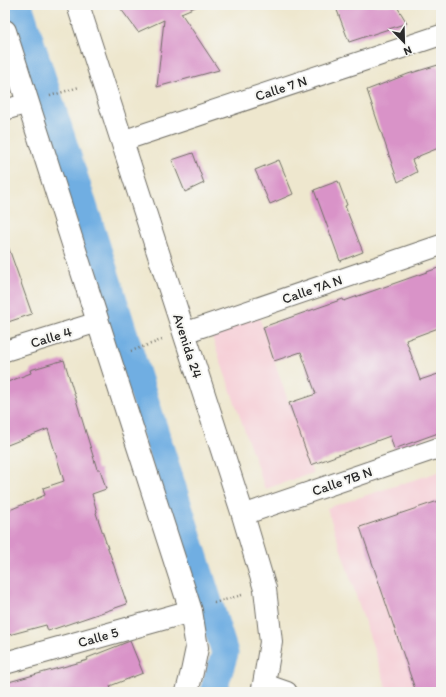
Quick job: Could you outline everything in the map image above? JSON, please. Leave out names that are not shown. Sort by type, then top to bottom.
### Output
[{"type":"street","name":"Avenida 24","points":[[78,5],[122,141],[176,335],[243,514],[265,589],[271,642],[263,688]]},
{"type":"street","points":[[5,31],[37,100],[98,322],[200,608],[197,648],[187,692]]},
{"type":"street","name":"Calle 7 N","points":[[122,141],[441,35]]},
{"type":"street","points":[[5,110],[37,100]]},
{"type":"street","name":"Calle 7A N","points":[[176,335],[441,245]]},
{"type":"street","name":"Calle 4","points":[[5,351],[98,322]]},
{"type":"street","name":"Calle 7B N","points":[[243,514],[441,447]]},
{"type":"street","name":"Calle 5","points":[[5,663],[200,608]]},
{"type":"street","points":[[263,688],[287,692]]},
{"type":"path","points":[[37,100],[83,86]]},
{"type":"path","points":[[125,353],[176,335]]},
{"type":"path","points":[[200,608],[245,594]]},
{"type":"shaded area","points":[[258,314],[313,473],[265,489],[210,331]]},
{"type":"shaded area","points":[[441,471],[441,500],[360,528],[416,692],[388,692],[327,508]]},
{"type":"building","points":[[118,5],[200,5],[181,13],[219,70],[157,87],[164,20],[138,32]]},
{"type":"building","points":[[335,5],[396,5],[407,23],[349,42]]},
{"type":"building","points":[[438,65],[441,77],[441,147],[412,160],[417,172],[398,182],[367,90],[408,74]]},
{"type":"building","points":[[193,153],[204,183],[185,192],[172,160]]},
{"type":"building","points":[[279,160],[293,194],[270,204],[255,170]]},
{"type":"building","points":[[338,181],[347,205],[345,206],[363,252],[340,261],[314,190]]},
{"type":"building","points":[[5,246],[8,246],[32,314],[5,323]]},
{"type":"building","points":[[441,267],[441,327],[406,340],[420,380],[441,373],[441,432],[394,449],[390,436],[311,465],[289,403],[316,394],[301,352],[274,361],[263,327],[343,299],[344,301]]},
{"type":"building","points":[[64,360],[97,469],[100,469],[106,489],[92,494],[96,513],[127,604],[48,631],[46,625],[5,636],[5,512],[45,495],[43,488],[64,481],[48,429],[5,446],[5,383],[31,373],[30,370]]},
{"type":"building","points":[[441,500],[441,692],[416,692],[360,527]]},
{"type":"building","points":[[130,641],[143,673],[110,686],[112,692],[5,692],[5,683],[88,660],[87,658]]},
{"type":"waterway","points":[[19,5],[225,653],[213,692]]}]
